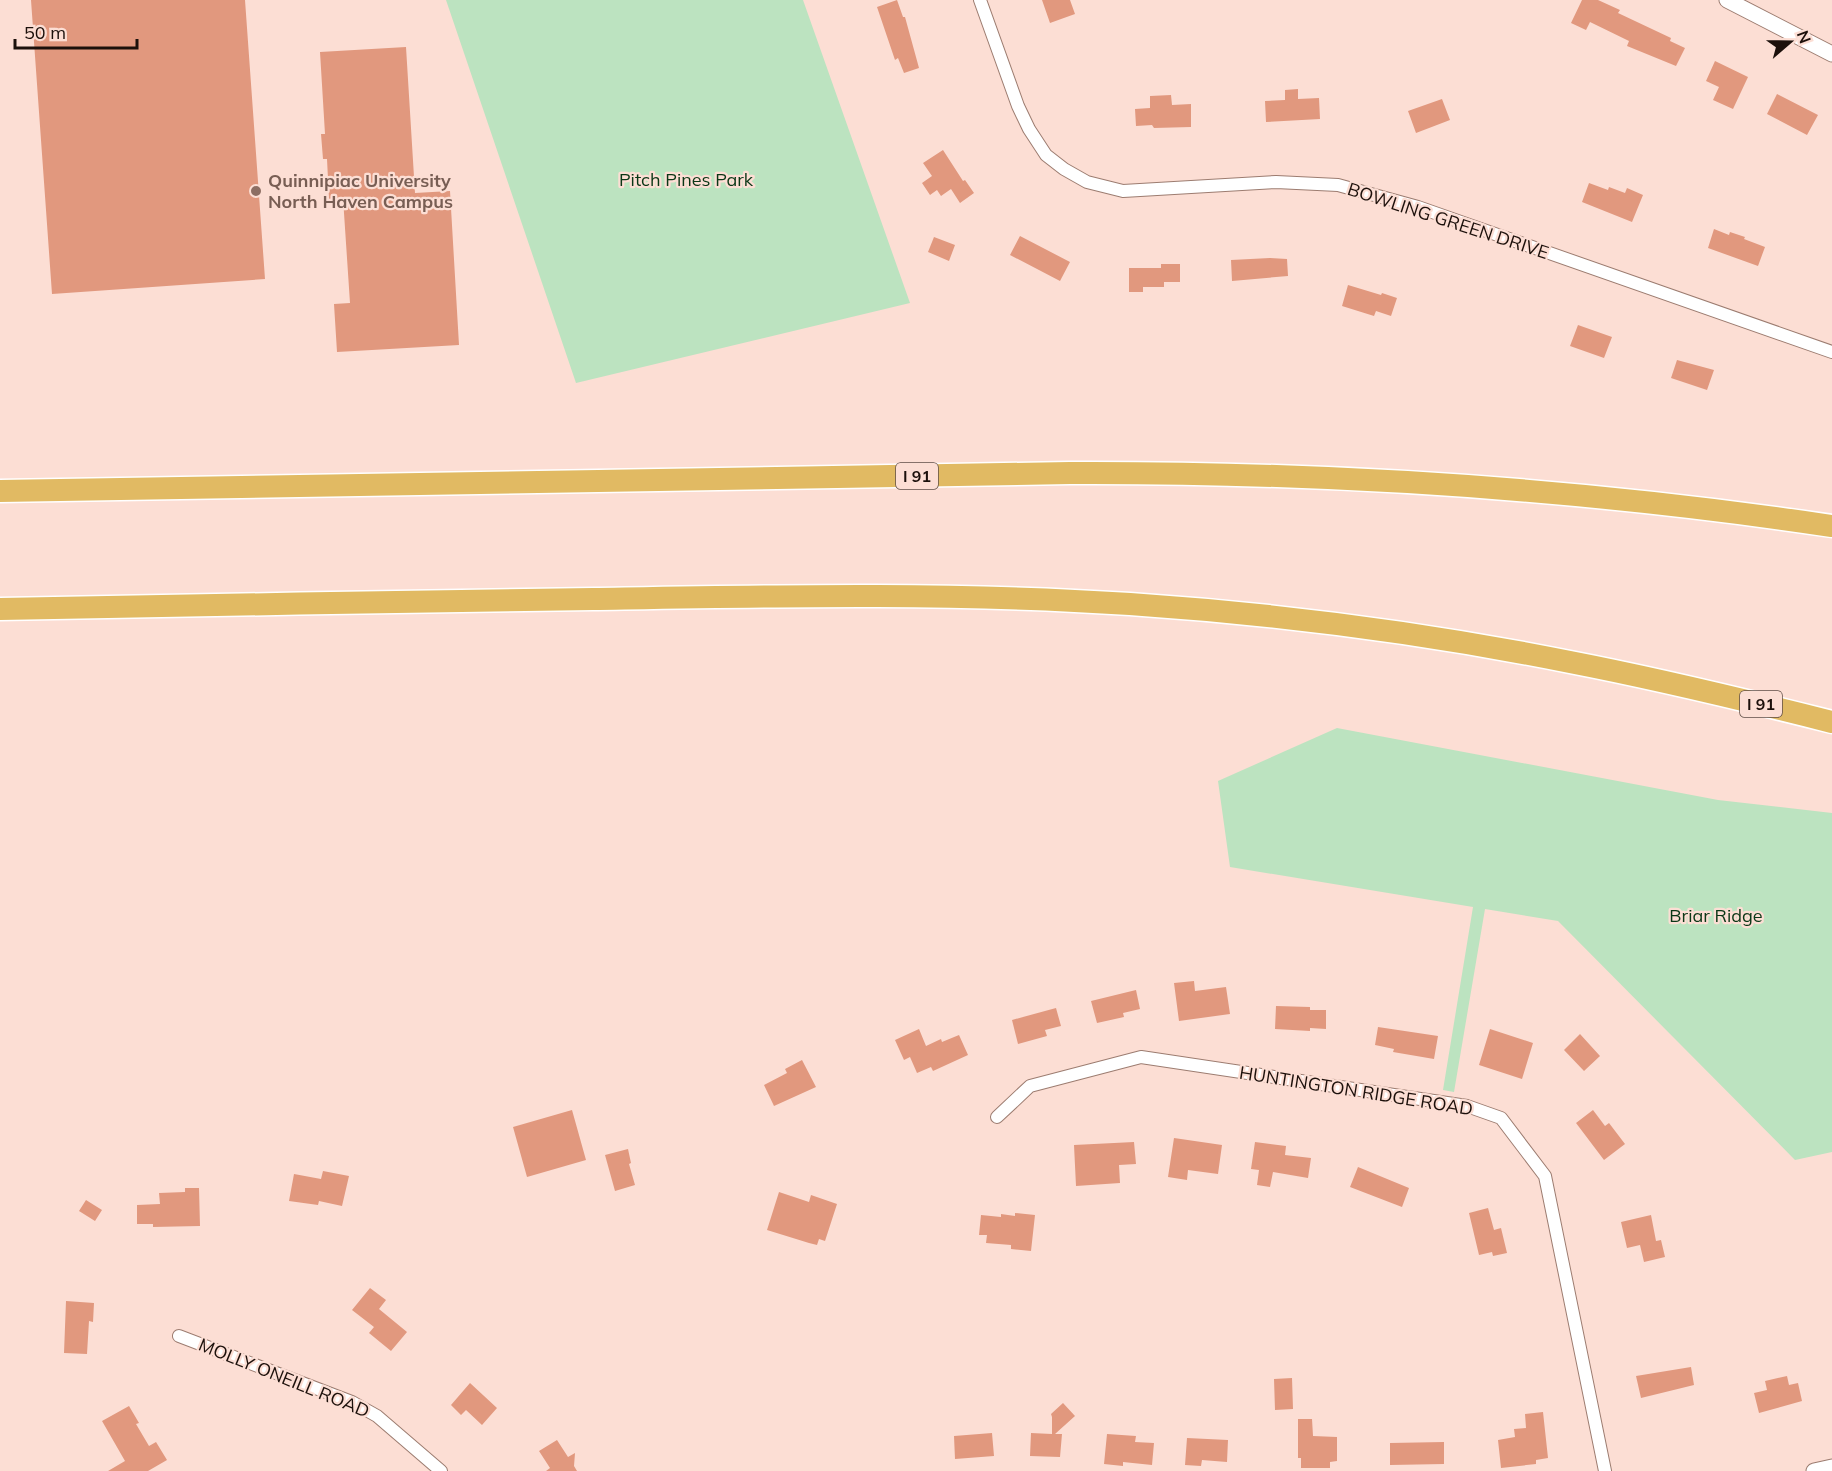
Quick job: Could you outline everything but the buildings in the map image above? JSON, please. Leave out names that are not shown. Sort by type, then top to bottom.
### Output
[{"type":"highway","name":"I 91","points":[[0,491],[1070,473],[1230,474],[1376,479],[1534,489],[1698,507],[1832,526]]},
{"type":"highway","name":"I 91","points":[[0,609],[878,595],[1014,598],[1132,604],[1356,628],[1515,651],[1654,679],[1832,722]]},
{"type":"street","name":"BOWLING GREEN DRIVE","points":[[980,0],[1018,106],[1029,129],[1046,155],[1064,170],[1087,183],[1123,190],[1276,182],[1338,185],[1418,207],[1832,352]]},
{"type":"street","points":[[1727,0],[1832,54]]},
{"type":"street","name":"HUNTINGTON RIDGE ROAD","points":[[997,1117],[1030,1086],[1142,1057],[1467,1106],[1501,1118],[1545,1176],[1605,1471]]},
{"type":"street","name":"MOLLY ONEILL ROAD","points":[[179,1336],[352,1402],[378,1416],[441,1471]]},
{"type":"street","points":[[1814,1471],[1832,1467]]},
{"type":"green space","name":"Pitch Pines Park","points":[[446,0],[803,0],[910,303],[576,383]]},
{"type":"green space","name":"Briar Ridge","points":[[1337,728],[1718,800],[1832,813],[1832,1152],[1795,1160],[1558,921],[1485,909],[1454,1092],[1443,1090],[1473,907],[1230,867],[1218,781]]},
{"type":"place","name":"Quinnipiac University North Haven Campus","points":[[256,191]]}]
